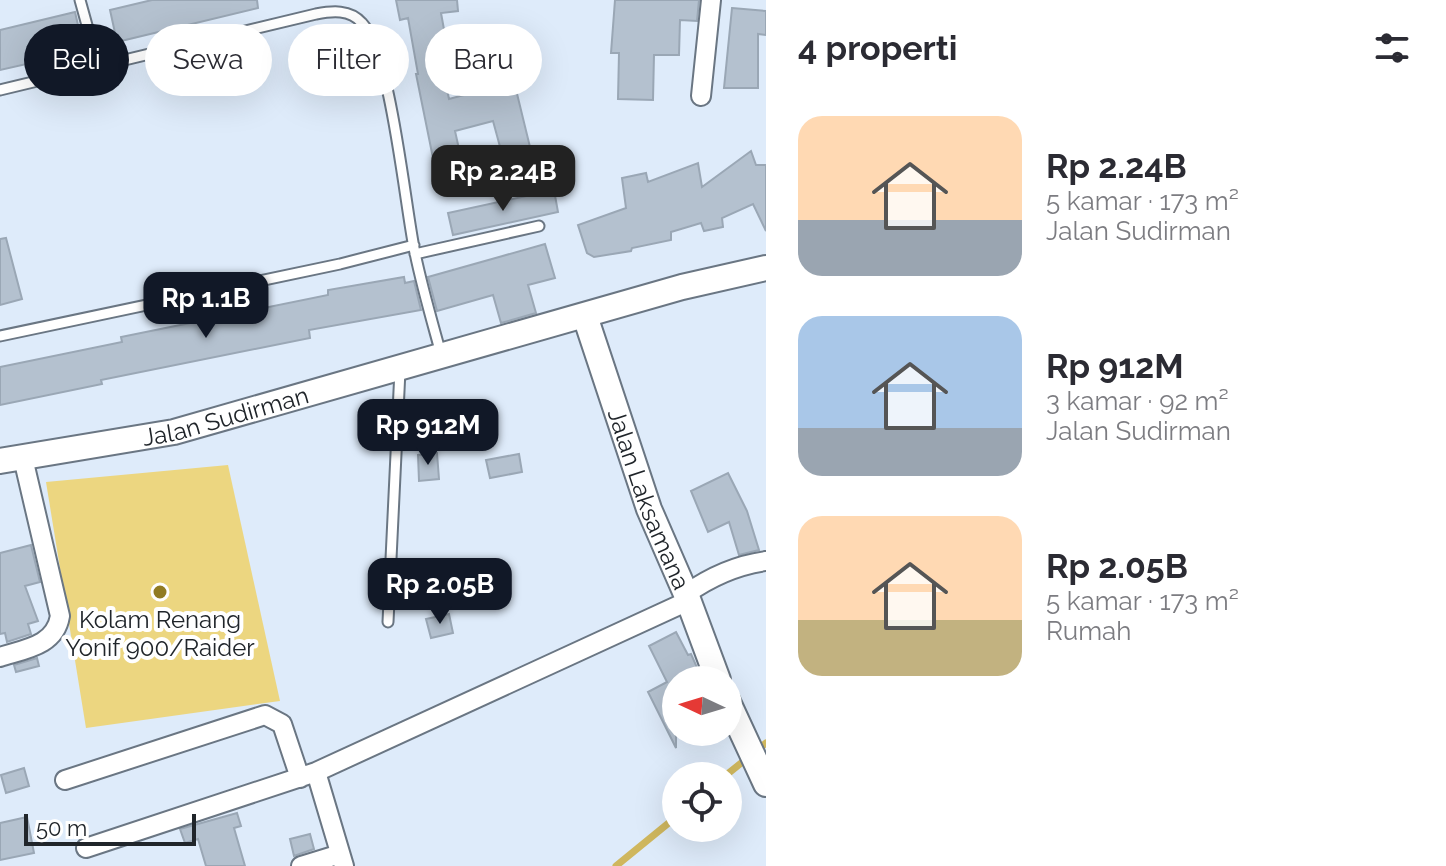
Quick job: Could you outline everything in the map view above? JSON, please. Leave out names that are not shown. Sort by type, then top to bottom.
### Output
[{"type":"main road","name":"Jalan Sudirman","points":[[11,459],[174,432],[682,287],[766,268]]},
{"type":"main road","name":"Jalan Laksamana","points":[[585,316],[649,509],[713,666]]},
{"type":"main road","points":[[742,732],[766,784]]},
{"type":"street","points":[[701,96],[711,0]]},
{"type":"street","points":[[0,657],[44,642],[56,630],[60,616],[11,459]]},
{"type":"street","points":[[86,848],[308,775],[687,598],[701,584],[734,568],[766,561]]},
{"type":"street","points":[[65,780],[265,715],[282,724],[308,775],[342,860],[301,866]]},
{"type":"lane","points":[[80,0],[87,24]]},
{"type":"lane","points":[[129,58],[336,11],[354,16],[364,25],[380,63],[415,250],[441,356]]},
{"type":"lane","points":[[0,90],[24,84]]},
{"type":"lane","points":[[0,336],[340,264],[539,226]]},
{"type":"lane","points":[[388,622],[400,368]]},
{"type":"shaded area","name":"Kolam Renang Yonif 900/Raider","points":[[228,465],[280,701],[86,728],[46,482]]},
{"type":"building","points":[[152,0],[257,0],[258,8],[192,24],[145,24],[145,35],[129,39],[129,24],[113,24],[110,10]]},
{"type":"building","points":[[396,0],[457,0],[458,11],[441,13],[443,24],[425,24],[425,96],[448,96],[449,99],[460,96],[518,96],[530,147],[502,154],[493,121],[455,131],[461,158],[434,163],[408,18],[400,20]]},
{"type":"building","points":[[615,0],[699,0],[697,21],[680,20],[679,55],[654,55],[653,100],[618,99],[619,53],[611,53]]},
{"type":"building","points":[[732,8],[766,11],[766,35],[758,34],[758,88],[724,88]]},
{"type":"building","points":[[75,12],[78,24],[25,24]]},
{"type":"building","points":[[24,24],[24,65],[0,70],[0,30]]},
{"type":"building","points":[[751,151],[756,165],[766,165],[766,231],[753,204],[722,218],[723,227],[704,231],[701,223],[671,232],[671,240],[632,248],[631,251],[594,257],[587,253],[578,225],[626,208],[622,178],[646,173],[648,182],[698,163],[702,187]]},
{"type":"building","points":[[554,190],[558,212],[453,235],[448,213]]},
{"type":"building","points":[[6,238],[22,299],[0,305],[0,239]]},
{"type":"building","points":[[545,244],[555,278],[528,285],[536,313],[501,323],[493,295],[437,311],[428,277]]},
{"type":"building","points":[[404,277],[405,283],[414,281],[421,310],[309,330],[310,338],[101,380],[102,384],[0,405],[0,367],[122,342],[121,337],[328,295],[328,290]]},
{"type":"building","points":[[437,453],[439,479],[419,481],[418,455]]},
{"type":"building","points":[[519,454],[522,472],[490,478],[486,460]]},
{"type":"building","points":[[728,473],[747,511],[759,550],[739,555],[729,522],[708,532],[691,491]]},
{"type":"building","points":[[31,545],[40,582],[25,586],[38,621],[28,624],[31,634],[7,642],[5,633],[0,634],[0,553]]},
{"type":"building","points":[[449,614],[453,633],[431,638],[426,619]]},
{"type":"building","points":[[676,632],[696,666],[662,666],[662,672],[649,646]]},
{"type":"building","points":[[37,658],[39,666],[16,672],[14,665]]},
{"type":"building","points":[[662,685],[662,720],[648,692]]},
{"type":"building","points":[[24,768],[29,786],[6,793],[1,775]]},
{"type":"building","points":[[237,813],[241,826],[234,828],[245,866],[206,866],[198,839],[185,843],[180,829]]},
{"type":"building","points":[[27,817],[34,853],[0,860],[0,823]]},
{"type":"building","points":[[310,834],[314,849],[294,856],[290,839]]},
{"type":"waterway","points":[[742,762],[766,743]]},
{"type":"waterway","points":[[616,866],[662,828]]},
{"type":"place","name":"Kolam Renang Yonif 900/Raider","points":[[160,592]]}]
